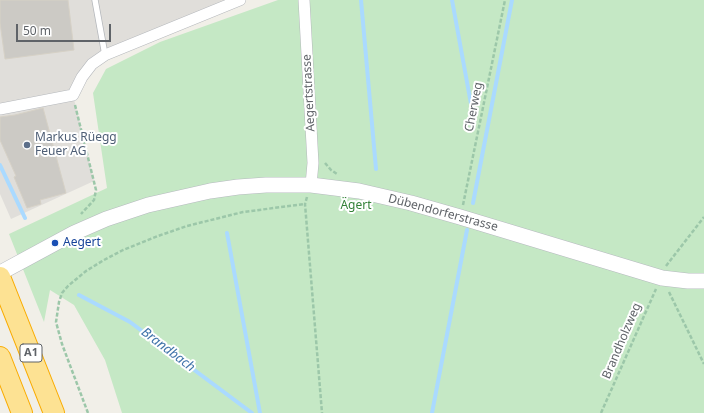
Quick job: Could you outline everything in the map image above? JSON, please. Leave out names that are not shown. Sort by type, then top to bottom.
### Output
[{"type":"highway","name":"A1","points":[[0,276],[54,413]]},
{"type":"highway","name":"A1","points":[[0,357],[22,413]]},
{"type":"street","points":[[0,109],[73,95],[82,77],[92,64],[105,55],[240,0]]},
{"type":"street","name":"Aegertstrasse","points":[[304,0],[313,163],[311,185]]},
{"type":"street","name":"Dübendorferstrasse","points":[[0,273],[74,233],[106,219],[148,204],[210,191],[238,187],[266,185],[311,185],[360,191],[411,203],[664,272],[688,281],[704,281]]},
{"type":"lane","points":[[95,0],[105,55]]},
{"type":"path","name":"Cherweg","points":[[460,217],[505,0]]},
{"type":"path","points":[[73,95],[96,190],[94,200],[76,219]]},
{"type":"path","points":[[311,185],[305,204],[322,413]]},
{"type":"path","points":[[88,413],[62,344],[56,322],[62,293],[68,286],[86,271],[104,260],[128,248],[158,236],[187,226],[243,212],[305,204]]},
{"type":"path","name":"Brandholzweg","points":[[601,413],[664,272],[704,217]]},
{"type":"path","points":[[664,272],[704,364]]},
{"type":"shaded area","points":[[0,0],[240,0],[105,55],[73,95],[94,181],[11,219],[0,194]]},
{"type":"green space","name":"Ägert","points":[[278,0],[704,0],[704,413],[122,413],[105,360],[74,305],[50,290],[44,322],[9,234],[107,188],[93,93],[106,69],[160,42]]},
{"type":"building","points":[[0,0],[68,0],[74,50],[5,59],[0,23]]},
{"type":"building","points":[[43,108],[66,193],[40,200],[41,204],[27,208],[14,177],[16,176],[0,140],[0,117]]},
{"type":"waterway","points":[[361,0],[376,169]]},
{"type":"waterway","points":[[452,0],[471,104]]},
{"type":"waterway","points":[[473,203],[512,0]]},
{"type":"waterway","name":"Brandbach","points":[[0,165],[25,218]]},
{"type":"waterway","points":[[432,413],[467,230]]},
{"type":"waterway","points":[[227,233],[260,413]]},
{"type":"waterway","name":"Brandbach","points":[[79,295],[130,322],[252,413]]},
{"type":"place","name":"Markus Rüegg Feuer AG","points":[[27,145]]},
{"type":"place","name":"Aegert","points":[[55,243]]}]
